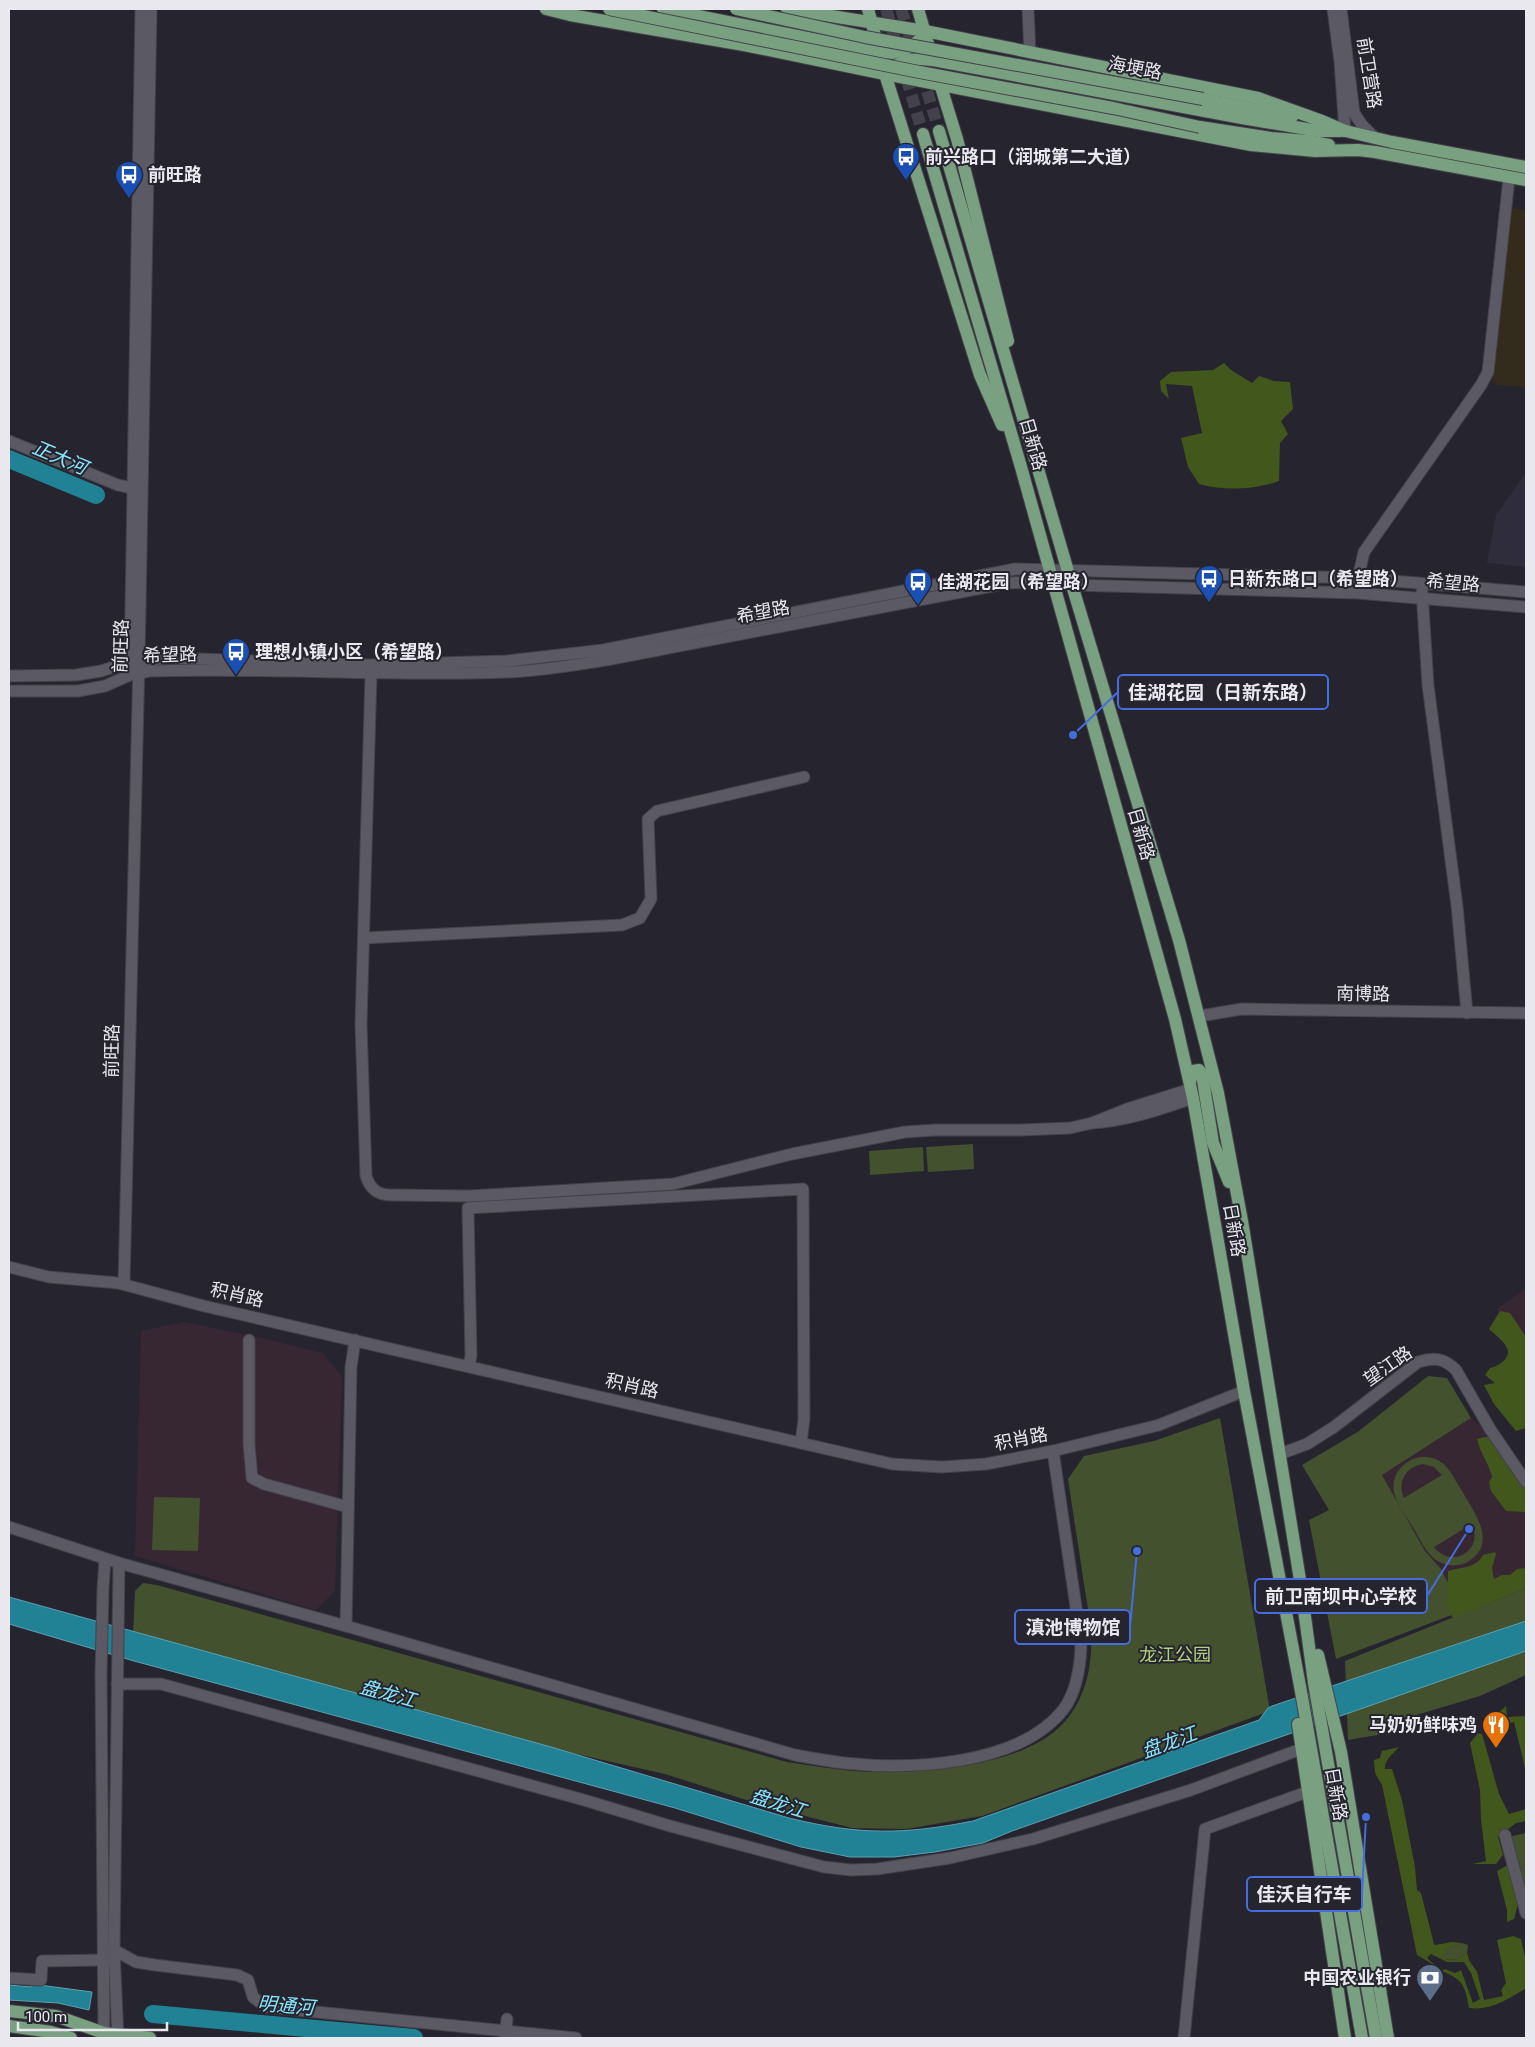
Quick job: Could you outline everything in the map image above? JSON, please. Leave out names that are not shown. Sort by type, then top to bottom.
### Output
[{"type":"main road","points":[[546,9],[570,15],[744,44],[885,74],[1251,145],[1315,151],[1358,150]]},
{"type":"main road","points":[[610,9],[914,71],[1200,126],[1271,138],[1308,141],[1526,180]]},
{"type":"main road","points":[[663,9],[893,53],[907,49],[918,42],[924,30]]},
{"type":"main road","name":"海埂路","points":[[736,9],[865,37],[1203,99],[1289,117],[1345,132],[1526,166]]},
{"type":"main road","points":[[787,9],[924,30],[1258,98],[1322,121],[1345,132]]},
{"type":"main road","points":[[868,9],[885,74],[980,375],[1021,467]]},
{"type":"main road","name":"日新路","points":[[918,9],[958,139],[1003,316],[1032,448]]},
{"type":"main road","points":[[885,74],[894,66],[906,60],[919,58],[1242,118],[1319,131],[1345,132]]},
{"type":"main road","name":"日新路","points":[[939,131],[1067,570],[1176,930],[1200,1016],[1218,1093],[1240,1210],[1300,1580],[1319,1682],[1324,1742],[1376,2038]]},
{"type":"main road","name":"日新路","points":[[923,134],[1021,467],[1175,1019],[1192,1090],[1244,1391],[1275,1556],[1296,1686],[1305,1748],[1307,1792],[1345,2038]]},
{"type":"main road","points":[[1192,1090],[1193,1071],[1199,1070],[1202,1074],[1213,1143],[1240,1210]]},
{"type":"main road","name":"日新路","points":[[1319,1682],[1338,1738],[1388,2038]]},
{"type":"main road","name":"日新路","points":[[1305,1748],[1314,1769],[1362,2038]]},
{"type":"main road","points":[[9,2011],[56,2016],[104,2036],[150,2038]]},
{"type":"main road","points":[[9,2026],[51,2032],[72,2038]]},
{"type":"street","name":"前旺路","points":[[121,1284],[134,674],[132,488],[141,9]]},
{"type":"street","name":"前旺路","points":[[134,661],[152,9]]},
{"type":"street","points":[[1028,9],[1030,52]]},
{"type":"street","name":"前卫营路","points":[[1333,9],[1340,62],[1345,132]]},
{"type":"street","name":"前卫营路","points":[[1342,9],[1354,113],[1362,125],[1375,138]]},
{"type":"street","points":[[1358,578],[1364,552],[1481,385],[1488,372],[1509,178]]},
{"type":"street","points":[[9,441],[118,485],[132,488]]},
{"type":"street","name":"希望路","points":[[9,676],[76,676],[134,661],[170,658],[370,665],[540,659],[603,650],[1015,569],[1358,578],[1526,592]]},
{"type":"street","name":"希望路","points":[[9,691],[78,691],[105,686],[134,674],[173,670],[370,674],[508,672],[543,669],[606,660],[1008,583],[1053,582],[1072,585],[1357,593],[1526,607]]},
{"type":"street","points":[[1422,582],[1421,598],[1428,684],[1457,906],[1467,1013]]},
{"type":"street","points":[[370,674],[361,1024],[366,1176],[372,1187],[381,1195],[470,1196],[674,1184],[784,1156],[905,1132],[1070,1128],[1092,1123],[1127,1109],[1192,1090]]},
{"type":"street","points":[[364,938],[622,925],[640,918],[651,899],[648,819],[657,811],[804,777]]},
{"type":"street","name":"南博路","points":[[1200,1016],[1242,1009],[1526,1013]]},
{"type":"street","points":[[469,1366],[468,1208],[803,1189],[804,1419],[801,1443]]},
{"type":"street","name":"积肖路","points":[[9,1267],[49,1277],[121,1284],[204,1306],[892,1464],[942,1467],[986,1464],[1053,1451],[1159,1425],[1244,1391]]},
{"type":"street","points":[[249,1340],[249,1444],[252,1478],[264,1484],[348,1507]]},
{"type":"street","points":[[346,1626],[351,1366],[354,1340]]},
{"type":"street","name":"望江路","points":[[1280,1454],[1307,1444],[1334,1427],[1418,1362],[1438,1359],[1449,1363],[1456,1370],[1490,1429],[1526,1482]]},
{"type":"street","points":[[9,1527],[105,1559],[795,1755],[844,1763],[893,1766],[940,1763],[982,1756],[1024,1741],[1046,1727],[1064,1709],[1074,1687],[1081,1660],[1082,1641],[1053,1451]]},
{"type":"street","points":[[104,2036],[101,1673],[102,1589],[105,1559]]},
{"type":"street","points":[[118,2037],[114,1950],[118,1592],[120,1563]]},
{"type":"street","points":[[117,1680],[161,1684],[737,1844],[824,1867],[851,1870],[877,1869],[950,1858],[1033,1839],[1191,1790],[1305,1748]]},
{"type":"street","points":[[1184,2038],[1205,1829],[1307,1792]]},
{"type":"street","points":[[1505,1835],[1526,1913]]},
{"type":"street","points":[[114,1950],[136,1962],[154,1966],[237,1975],[248,1980],[252,1997],[266,2007],[505,2036],[576,2038]]},
{"type":"street","points":[[9,1978],[41,1980],[42,1961],[104,1960]]},
{"type":"street","points":[[505,2036],[507,2019]]},
{"type":"shaded area","points":[[1510,208],[1526,210],[1526,387],[1497,385],[1491,379]]},
{"type":"shaded area","points":[[1526,473],[1526,567],[1487,563],[1496,515]]},
{"type":"shaded area","points":[[1526,1288],[1526,1354],[1497,1309]]},
{"type":"shaded area","points":[[184,1322],[323,1353],[342,1377],[335,1591],[316,1610],[135,1556],[141,1331]]},
{"type":"shaded area","points":[[1471,1418],[1484,1428],[1526,1496],[1526,1585],[1462,1611],[1441,1569],[1425,1551],[1382,1475]]},
{"type":"green space","points":[[1224,363],[1231,370],[1252,383],[1259,376],[1274,381],[1290,382],[1293,409],[1281,421],[1288,434],[1280,443],[1279,481],[1250,488],[1219,488],[1199,484],[1188,467],[1181,438],[1202,433],[1192,386],[1166,384],[1169,399],[1161,391],[1160,381],[1171,372],[1213,370]]},
{"type":"green space","points":[[973,1144],[974,1169],[928,1172],[926,1147]]},
{"type":"green space","points":[[923,1147],[924,1171],[870,1175],[869,1151]]},
{"type":"green space","points":[[1500,1311],[1510,1313],[1526,1337],[1526,1428],[1516,1431],[1494,1404],[1484,1385],[1495,1383],[1485,1375],[1490,1368],[1500,1364],[1506,1358],[1508,1352],[1506,1345],[1489,1329]]},
{"type":"green space","points":[[1428,1376],[1447,1378],[1471,1418],[1382,1475],[1425,1551],[1441,1569],[1462,1611],[1336,1659],[1309,1520],[1329,1510],[1302,1465],[1359,1431]]},
{"type":"green space","name":"龙江公园","points":[[1220,1418],[1270,1711],[982,1816],[906,1829],[852,1828],[762,1805],[665,1774],[554,1749],[133,1635],[135,1591],[143,1583],[157,1585],[787,1762],[877,1772],[903,1772],[959,1767],[1012,1754],[1036,1744],[1062,1725],[1074,1709],[1083,1691],[1091,1652],[1091,1633],[1068,1479],[1084,1456],[1154,1441]]},
{"type":"green space","points":[[1492,1438],[1526,1488],[1526,1512],[1506,1511],[1491,1491],[1489,1482],[1492,1477],[1477,1439]]},
{"type":"green space","points":[[1430,1457],[1443,1464],[1452,1474],[1472,1508],[1483,1536],[1478,1554],[1469,1561],[1452,1565],[1444,1564],[1432,1557],[1399,1505],[1395,1496],[1394,1482],[1399,1470],[1414,1459]],"holes":[[[1423,1464],[1434,1467],[1442,1475],[1404,1498],[1401,1486],[1404,1476],[1411,1468]],[[1472,1524],[1475,1533],[1474,1542],[1464,1554],[1457,1557],[1449,1557],[1441,1554],[1434,1547]]]},
{"type":"green space","points":[[154,1497],[200,1498],[198,1551],[152,1550]]},
{"type":"green space","points":[[1495,1552],[1492,1568],[1494,1579],[1502,1575],[1510,1575],[1517,1569],[1526,1568],[1526,1588],[1453,1618],[1447,1608],[1448,1571],[1472,1565],[1480,1560],[1483,1555]]},
{"type":"green space","points":[[1526,1588],[1526,1675],[1480,1696],[1396,1721],[1395,1732],[1348,1740],[1345,1661]]},
{"type":"green space","points":[[1506,1706],[1507,1717],[1526,1716],[1526,1772],[1514,1722],[1504,1724],[1497,1714]]},
{"type":"green space","points":[[1478,1733],[1482,1734],[1499,1794],[1509,1814],[1526,1809],[1526,1821],[1516,1823],[1498,1837],[1503,1855],[1496,1864],[1472,1864],[1486,1861],[1481,1820],[1480,1790],[1470,1743]]},
{"type":"green space","points":[[1399,1747],[1387,1760],[1385,1769],[1392,1769],[1402,1800],[1415,1867],[1417,1890],[1421,1893],[1434,1944],[1462,1943],[1443,1950],[1444,1959],[1455,1960],[1467,1953],[1477,1972],[1484,2000],[1503,1996],[1501,1990],[1506,1983],[1497,1940],[1513,1936],[1521,1939],[1526,1961],[1526,1988],[1492,2006],[1469,2008],[1462,1984],[1455,1977],[1442,1971],[1445,1969],[1455,1973],[1461,1970],[1473,2003],[1480,1999],[1471,1973],[1464,1962],[1447,1962],[1431,1954],[1427,1958],[1437,1967],[1417,1955],[1382,1785],[1375,1773],[1374,1760],[1380,1758],[1382,1751]]},
{"type":"green space","points":[[1526,1833],[1526,1906],[1509,1837]]},
{"type":"green space","points":[[1508,1865],[1519,1900],[1514,1919],[1507,1922],[1507,1910],[1497,1871]]},
{"type":"green space","points":[[1462,1943],[1468,1945],[1467,1953],[1455,1960],[1444,1959],[1442,1950]]},
{"type":"water","points":[[9,1597],[551,1747],[789,1818],[837,1828],[881,1831],[924,1829],[973,1821],[1259,1720],[1268,1708],[1272,1706],[1526,1621],[1526,1651],[1012,1831],[983,1843],[894,1857],[850,1857],[801,1847],[675,1808],[134,1661],[9,1624]]},
{"type":"water","points":[[32,1984],[92,1992],[89,2010],[58,2003],[9,2000],[9,1985],[31,1987]]},
{"type":"waterway","name":"正大河","points":[[9,459],[96,495]]},
{"type":"waterway","name":"明通河","points":[[153,2014],[414,2038]]},
{"type":"tunnel","points":[[886,9],[923,134]]},
{"type":"tunnel","points":[[901,9],[916,55]]},
{"type":"tunnel","points":[[922,74],[939,131]]},
{"type":"place","name":"前兴路口（润城第二大道）","points":[[906,181]]},
{"type":"place","name":"前旺路","points":[[129,199]]},
{"type":"place","name":"日新东路口（希望路）","points":[[1209,603]]},
{"type":"place","name":"佳湖花园（希望路）","points":[[918,606]]},
{"type":"place","name":"理想小镇小区（希望路）","points":[[236,676]]},
{"type":"place","name":"佳湖花园（日新东路）","points":[[1073,735]]},
{"type":"place","name":"前卫南坝中心学校","points":[[1469,1529]]},
{"type":"place","name":"滇池博物馆","points":[[1137,1551]]},
{"type":"place","name":"马奶奶鲜味鸡","points":[[1496,1749]]},
{"type":"place","name":"佳沃自行车","points":[[1366,1817]]},
{"type":"place","name":"中国农业银行","points":[[1430,2002]]},
{"type":"water label","name":"盘龙江","points":[[388,1693]]},
{"type":"water label","name":"盘龙江","points":[[1169,1742]]},
{"type":"water label","name":"盘龙江","points":[[778,1803]]}]
